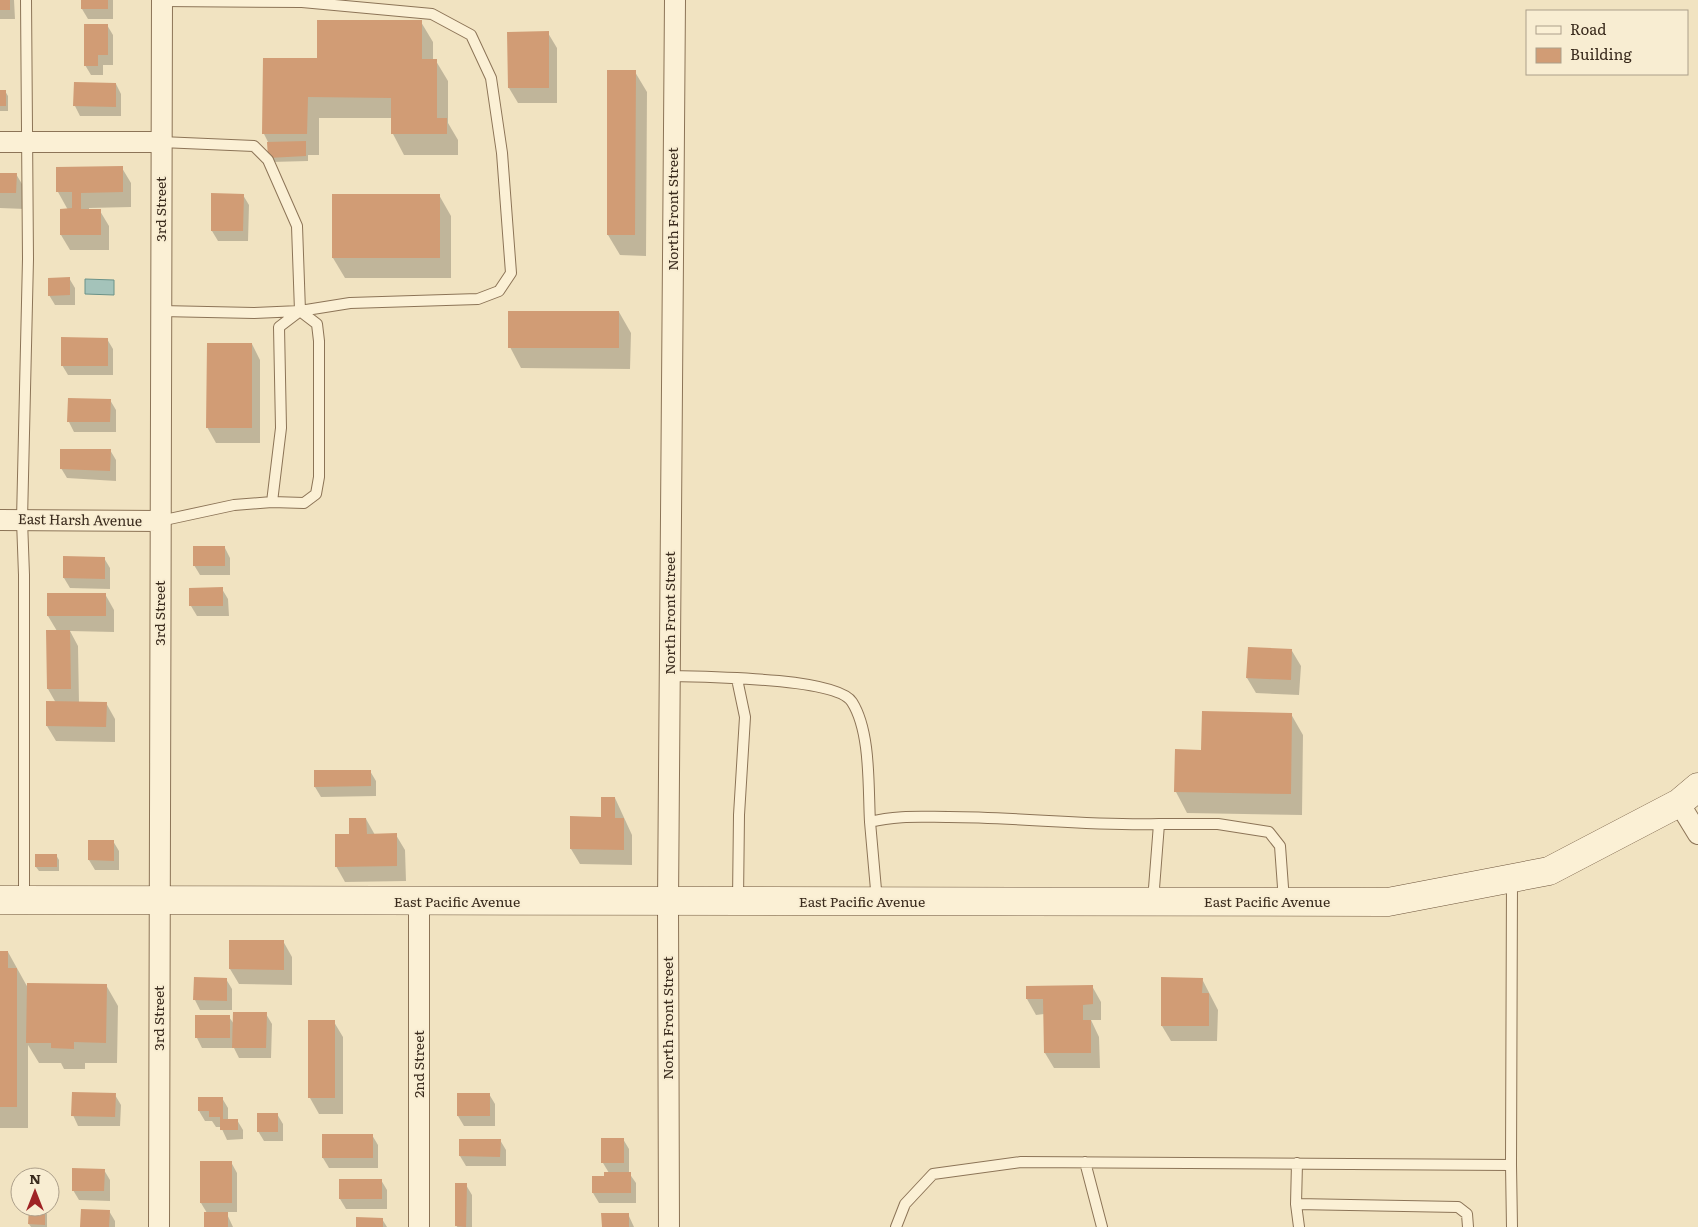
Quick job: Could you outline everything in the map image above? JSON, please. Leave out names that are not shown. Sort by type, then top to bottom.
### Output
[{"type":"main road","name":"East Pacific Avenue","points":[[12,900],[1388,902],[1549,872],[1689,795]]},
{"type":"street","name":"North Front Street","points":[[669,1227],[669,676],[675,0]]},
{"type":"street","name":"3rd Street","points":[[159,1227],[162,1]]},
{"type":"street","points":[[0,142],[161,142]]},
{"type":"street","name":"East Harsh Avenue","points":[[0,520],[160,521]]},
{"type":"street","points":[[1689,795],[1698,834]]},
{"type":"street","name":"2nd Street","points":[[419,902],[419,1227]]},
{"type":"lane","points":[[12,900],[24,575],[22,520],[28,259],[26,0]]},
{"type":"lane","points":[[161,311],[254,314],[300,312],[350,303],[478,299],[499,291],[511,274],[502,153],[491,78],[471,35],[432,14],[302,2],[162,1]]},
{"type":"lane","points":[[161,142],[254,146],[268,160],[296,226],[300,312]]},
{"type":"lane","points":[[272,502],[281,428],[279,327],[300,312]]},
{"type":"lane","points":[[160,521],[234,505],[272,502],[304,503],[316,494],[319,477],[317,324],[300,312]]},
{"type":"lane","points":[[669,676],[764,680],[831,689],[851,701],[864,735],[877,902]]},
{"type":"lane","points":[[737,679],[745,717],[739,815],[738,902]]},
{"type":"lane","points":[[870,822],[890,817],[983,817],[1129,825],[1218,824],[1269,832],[1280,846],[1284,902]]},
{"type":"lane","points":[[1153,902],[1159,824]]},
{"type":"lane","points":[[1512,879],[1512,1227]]},
{"type":"lane","points":[[896,1227],[905,1204],[933,1174],[1021,1162],[1511,1165]]},
{"type":"lane","points":[[1085,1162],[1102,1227]]},
{"type":"lane","points":[[1297,1163],[1296,1204],[1299,1227]]},
{"type":"lane","points":[[1296,1204],[1458,1207],[1467,1214],[1468,1227]]},
{"type":"water","points":[[85,279],[114,280],[114,295],[85,294]]},
{"type":"building","points":[[0,0],[10,0],[10,10],[0,10]]},
{"type":"building","points":[[81,0],[108,0],[108,9],[81,9]]},
{"type":"building","points":[[317,20],[422,20],[422,59],[437,59],[437,118],[447,118],[447,134],[391,134],[391,98],[308,97],[307,134],[262,134],[263,58],[317,58]]},
{"type":"building","points":[[84,24],[108,24],[108,55],[98,55],[98,66],[84,66]]},
{"type":"building","points":[[549,31],[549,88],[508,88],[507,32]]},
{"type":"building","points":[[607,70],[636,70],[635,235],[607,235]]},
{"type":"building","points":[[74,82],[116,83],[116,107],[73,106]]},
{"type":"building","points":[[0,90],[6,90],[6,106],[0,106]]},
{"type":"building","points":[[306,141],[306,156],[268,158],[267,142]]},
{"type":"building","points":[[123,166],[123,192],[81,193],[81,209],[101,209],[101,235],[60,235],[60,209],[72,208],[72,192],[56,192],[56,167]]},
{"type":"building","points":[[0,173],[17,173],[16,193],[0,193]]},
{"type":"building","points":[[211,193],[244,194],[243,231],[211,231]]},
{"type":"building","points":[[332,194],[440,194],[440,258],[332,258]]},
{"type":"building","points":[[70,277],[70,295],[48,296],[48,278]]},
{"type":"building","points":[[508,311],[619,311],[619,348],[508,348]]},
{"type":"building","points":[[61,337],[108,338],[108,366],[61,366]]},
{"type":"building","points":[[207,343],[252,343],[252,428],[206,428]]},
{"type":"building","points":[[68,398],[111,399],[110,422],[67,422]]},
{"type":"building","points":[[60,449],[111,449],[110,471],[60,469]]},
{"type":"building","points":[[193,546],[225,546],[225,566],[193,566]]},
{"type":"building","points":[[63,556],[105,557],[105,579],[63,578]]},
{"type":"building","points":[[223,587],[223,606],[189,606],[189,588]]},
{"type":"building","points":[[47,593],[106,593],[106,616],[47,616]]},
{"type":"building","points":[[46,630],[70,630],[71,689],[47,689]]},
{"type":"building","points":[[1248,647],[1292,649],[1291,680],[1246,678]]},
{"type":"building","points":[[46,701],[107,702],[106,727],[46,726]]},
{"type":"building","points":[[1202,711],[1292,713],[1291,794],[1174,792],[1175,749],[1201,750]]},
{"type":"building","points":[[314,770],[371,770],[371,786],[314,787]]},
{"type":"building","points":[[601,797],[615,797],[615,818],[624,818],[624,850],[570,849],[570,816],[601,817]]},
{"type":"building","points":[[349,818],[366,818],[367,834],[397,833],[397,866],[335,867],[335,834],[349,834]]},
{"type":"building","points":[[88,840],[114,840],[114,861],[88,860]]},
{"type":"building","points":[[35,854],[57,854],[57,867],[35,867]]},
{"type":"building","points":[[229,940],[284,940],[284,970],[229,969]]},
{"type":"building","points":[[0,951],[8,951],[8,968],[17,968],[17,1107],[0,1107]]},
{"type":"building","points":[[194,977],[227,978],[227,1001],[193,1000]]},
{"type":"building","points":[[1161,977],[1203,978],[1202,993],[1209,993],[1209,1026],[1161,1026]]},
{"type":"building","points":[[27,983],[107,984],[106,1043],[74,1042],[74,1049],[51,1048],[51,1043],[26,1043]]},
{"type":"building","points":[[1093,985],[1093,1004],[1083,1005],[1083,1020],[1091,1020],[1091,1053],[1044,1053],[1043,999],[1026,999],[1026,986]]},
{"type":"building","points":[[233,1012],[267,1012],[266,1048],[232,1048]]},
{"type":"building","points":[[195,1015],[230,1015],[230,1038],[195,1038]]},
{"type":"building","points":[[308,1020],[335,1020],[335,1098],[308,1098]]},
{"type":"building","points":[[72,1092],[116,1093],[115,1117],[71,1116]]},
{"type":"building","points":[[457,1093],[490,1093],[490,1116],[457,1116]]},
{"type":"building","points":[[198,1097],[223,1097],[223,1119],[238,1119],[238,1130],[220,1130],[220,1117],[209,1117],[209,1111],[198,1111]]},
{"type":"building","points":[[257,1113],[278,1113],[278,1132],[257,1132]]},
{"type":"building","points":[[322,1134],[373,1134],[373,1158],[322,1158]]},
{"type":"building","points":[[601,1138],[624,1138],[624,1163],[601,1163]]},
{"type":"building","points":[[459,1139],[501,1139],[500,1157],[459,1156]]},
{"type":"building","points":[[200,1161],[232,1161],[232,1203],[200,1203]]},
{"type":"building","points":[[72,1168],[105,1169],[104,1191],[72,1191]]},
{"type":"building","points":[[604,1172],[631,1172],[631,1193],[592,1193],[592,1176],[604,1176]]},
{"type":"building","points":[[339,1179],[382,1179],[382,1199],[339,1199]]},
{"type":"building","points":[[455,1183],[467,1183],[466,1227],[455,1226]]},
{"type":"building","points":[[81,1209],[110,1210],[109,1227],[80,1227]]},
{"type":"building","points":[[204,1212],[228,1212],[228,1227],[204,1227]]},
{"type":"building","points":[[601,1213],[629,1213],[629,1227],[602,1227]]},
{"type":"building","points":[[28,1217],[45,1217],[45,1225],[28,1224]]},
{"type":"building","points":[[356,1217],[383,1218],[383,1227],[356,1227]]}]
